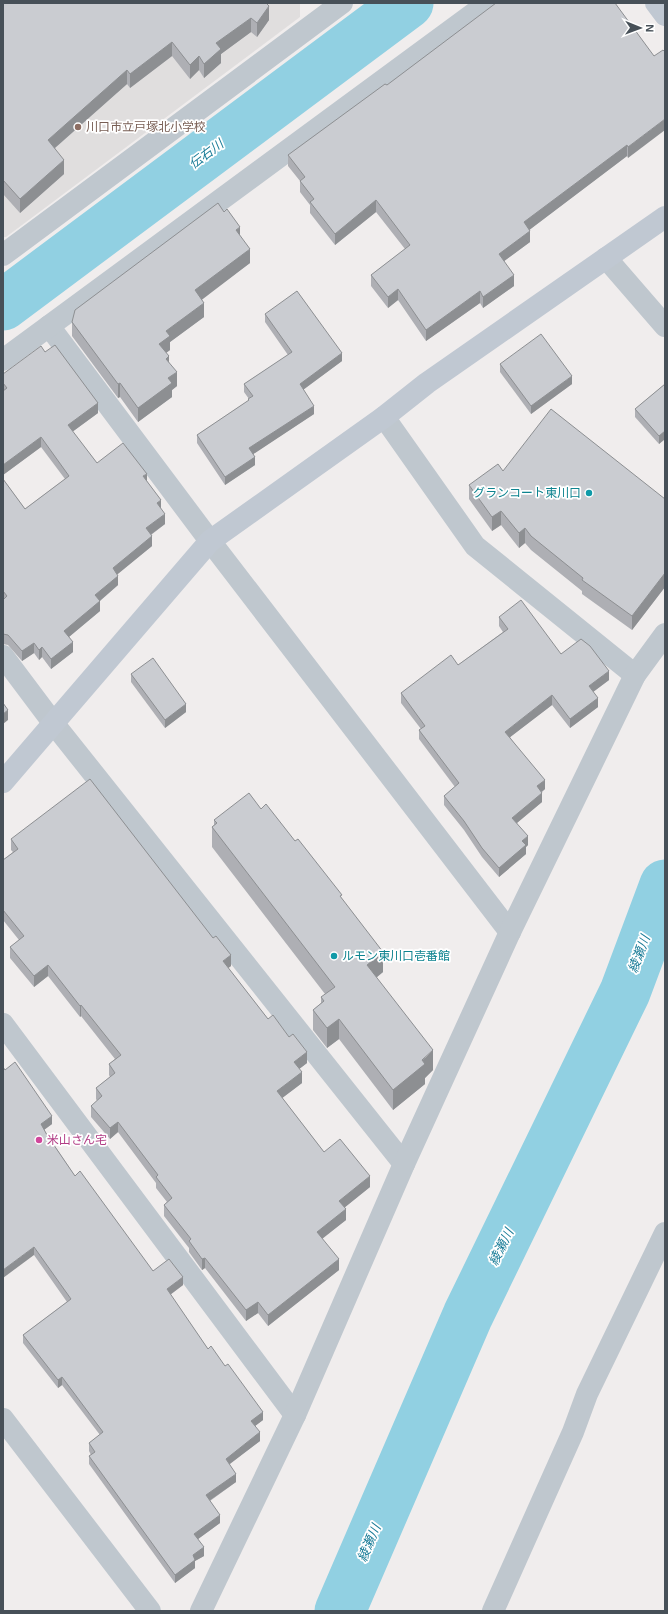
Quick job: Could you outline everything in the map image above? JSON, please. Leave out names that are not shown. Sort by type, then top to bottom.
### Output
[{"type":"street","points":[[3,360],[488,3]]},
{"type":"street","points":[[656,3],[665,14]]},
{"type":"street","points":[[3,255],[330,7]]},
{"type":"street","points":[[3,782],[210,542],[384,417],[427,383],[665,217]]},
{"type":"street","points":[[606,258],[665,326]]},
{"type":"street","points":[[49,326],[210,542],[510,932]]},
{"type":"street","points":[[384,417],[474,546],[635,674]]},
{"type":"street","points":[[201,1611],[295,1415],[404,1164],[510,932],[635,674],[665,634]]},
{"type":"street","points":[[3,656],[54,724],[404,1164]]},
{"type":"street","points":[[3,1024],[295,1415]]},
{"type":"street","points":[[493,1611],[573,1432],[587,1394],[665,1233]]},
{"type":"street","points":[[3,1419],[150,1611]]},
{"type":"shaded area","name":"川口市立戸塚北小学校","points":[[3,3],[300,3],[300,17],[6,237],[3,237]]},
{"type":"building","name":"川口市立戸塚北小学校","points":[[3,3],[266,3],[269,6],[257,23],[251,18],[216,43],[221,49],[204,64],[199,56],[190,65],[172,42],[130,74],[127,70],[48,140],[64,160],[20,199],[3,180]]},
{"type":"building","points":[[496,3],[615,3],[654,56],[663,50],[665,52],[665,119],[628,147],[627,145],[524,222],[530,231],[499,254],[514,275],[483,297],[480,291],[426,330],[398,289],[388,297],[371,275],[410,245],[376,200],[335,234],[310,202],[314,199],[300,181],[305,177],[288,155],[385,84],[387,85]]},
{"type":"building","points":[[218,203],[224,212],[227,209],[240,227],[236,230],[250,249],[195,290],[204,303],[166,331],[170,336],[159,344],[169,356],[166,359],[177,372],[168,378],[172,383],[138,408],[120,383],[118,384],[72,322],[75,310]]},
{"type":"building","points":[[297,291],[342,353],[300,384],[314,406],[249,448],[255,457],[225,477],[197,435],[249,400],[248,399],[253,396],[244,384],[292,352],[265,314]]},
{"type":"building","points":[[541,334],[572,376],[531,406],[500,364]]},
{"type":"building","points":[[55,345],[98,403],[68,425],[97,463],[123,443],[147,474],[143,476],[161,500],[157,503],[165,514],[146,528],[152,536],[113,568],[118,576],[95,595],[100,601],[64,631],[73,642],[51,659],[42,647],[39,650],[34,643],[22,651],[8,635],[3,634],[3,600],[7,596],[3,591],[3,479],[25,509],[69,476],[41,437],[3,465],[3,391],[7,388],[3,383],[3,374],[41,346],[45,352]]},
{"type":"building","points":[[665,384],[665,431],[659,436],[635,409]]},
{"type":"building","points":[[551,409],[665,499],[665,573],[632,616],[582,580],[583,578],[531,536],[525,528],[519,533],[501,511],[492,517],[469,485],[498,464],[503,471]]},
{"type":"building","points":[[521,600],[561,654],[581,639],[590,646],[609,671],[589,686],[598,698],[570,719],[552,695],[505,732],[545,780],[537,786],[542,793],[512,818],[528,836],[522,841],[526,845],[499,868],[482,848],[464,821],[444,796],[459,783],[419,730],[425,726],[401,693],[451,655],[458,665],[508,629],[499,617]]},
{"type":"building","points":[[153,658],[186,704],[165,720],[131,674]]},
{"type":"building","points":[[3,703],[8,710],[3,714]]},
{"type":"building","points":[[90,779],[213,938],[216,936],[231,955],[223,961],[268,1019],[273,1015],[289,1037],[293,1034],[307,1052],[294,1062],[302,1072],[277,1091],[324,1152],[340,1139],[370,1176],[339,1201],[346,1209],[317,1232],[339,1259],[268,1315],[258,1302],[246,1310],[205,1258],[202,1259],[189,1241],[191,1239],[164,1205],[172,1198],[156,1177],[158,1175],[118,1122],[110,1128],[91,1106],[102,1096],[96,1088],[115,1073],[109,1064],[121,1055],[48,965],[34,976],[10,947],[24,936],[3,910],[3,860],[18,849],[11,839]]},
{"type":"building","name":"ルモン東川口壱番館","points":[[249,793],[261,809],[266,804],[295,841],[298,839],[342,895],[340,896],[383,952],[367,965],[433,1050],[422,1060],[425,1064],[393,1090],[339,1019],[327,1028],[313,1010],[324,1001],[321,997],[335,987],[212,827],[217,823],[214,820]]},
{"type":"building","points":[[15,1062],[52,1116],[41,1124],[75,1176],[80,1171],[153,1271],[169,1259],[183,1277],[167,1289],[208,1349],[211,1346],[225,1366],[228,1364],[263,1412],[251,1421],[260,1432],[226,1459],[236,1474],[206,1495],[220,1515],[194,1534],[204,1547],[193,1555],[195,1560],[175,1575],[89,1456],[95,1452],[89,1443],[103,1432],[62,1377],[58,1380],[23,1335],[71,1299],[34,1247],[3,1270],[3,1067],[5,1070]]},
{"type":"waterway","name":"伝右川","points":[[3,305],[408,3]]},
{"type":"waterway","name":"綾瀬川","points":[[340,1611],[468,1315],[625,992],[665,885]]},
{"type":"place","name":"川口市立戸塚北小学校","points":[[78,127]]},
{"type":"place","name":"グランコート東川口","points":[[589,493]]},
{"type":"place","name":"ルモン東川口壱番館","points":[[334,956]]},
{"type":"place","name":"米山さん宅","points":[[39,1140]]}]
